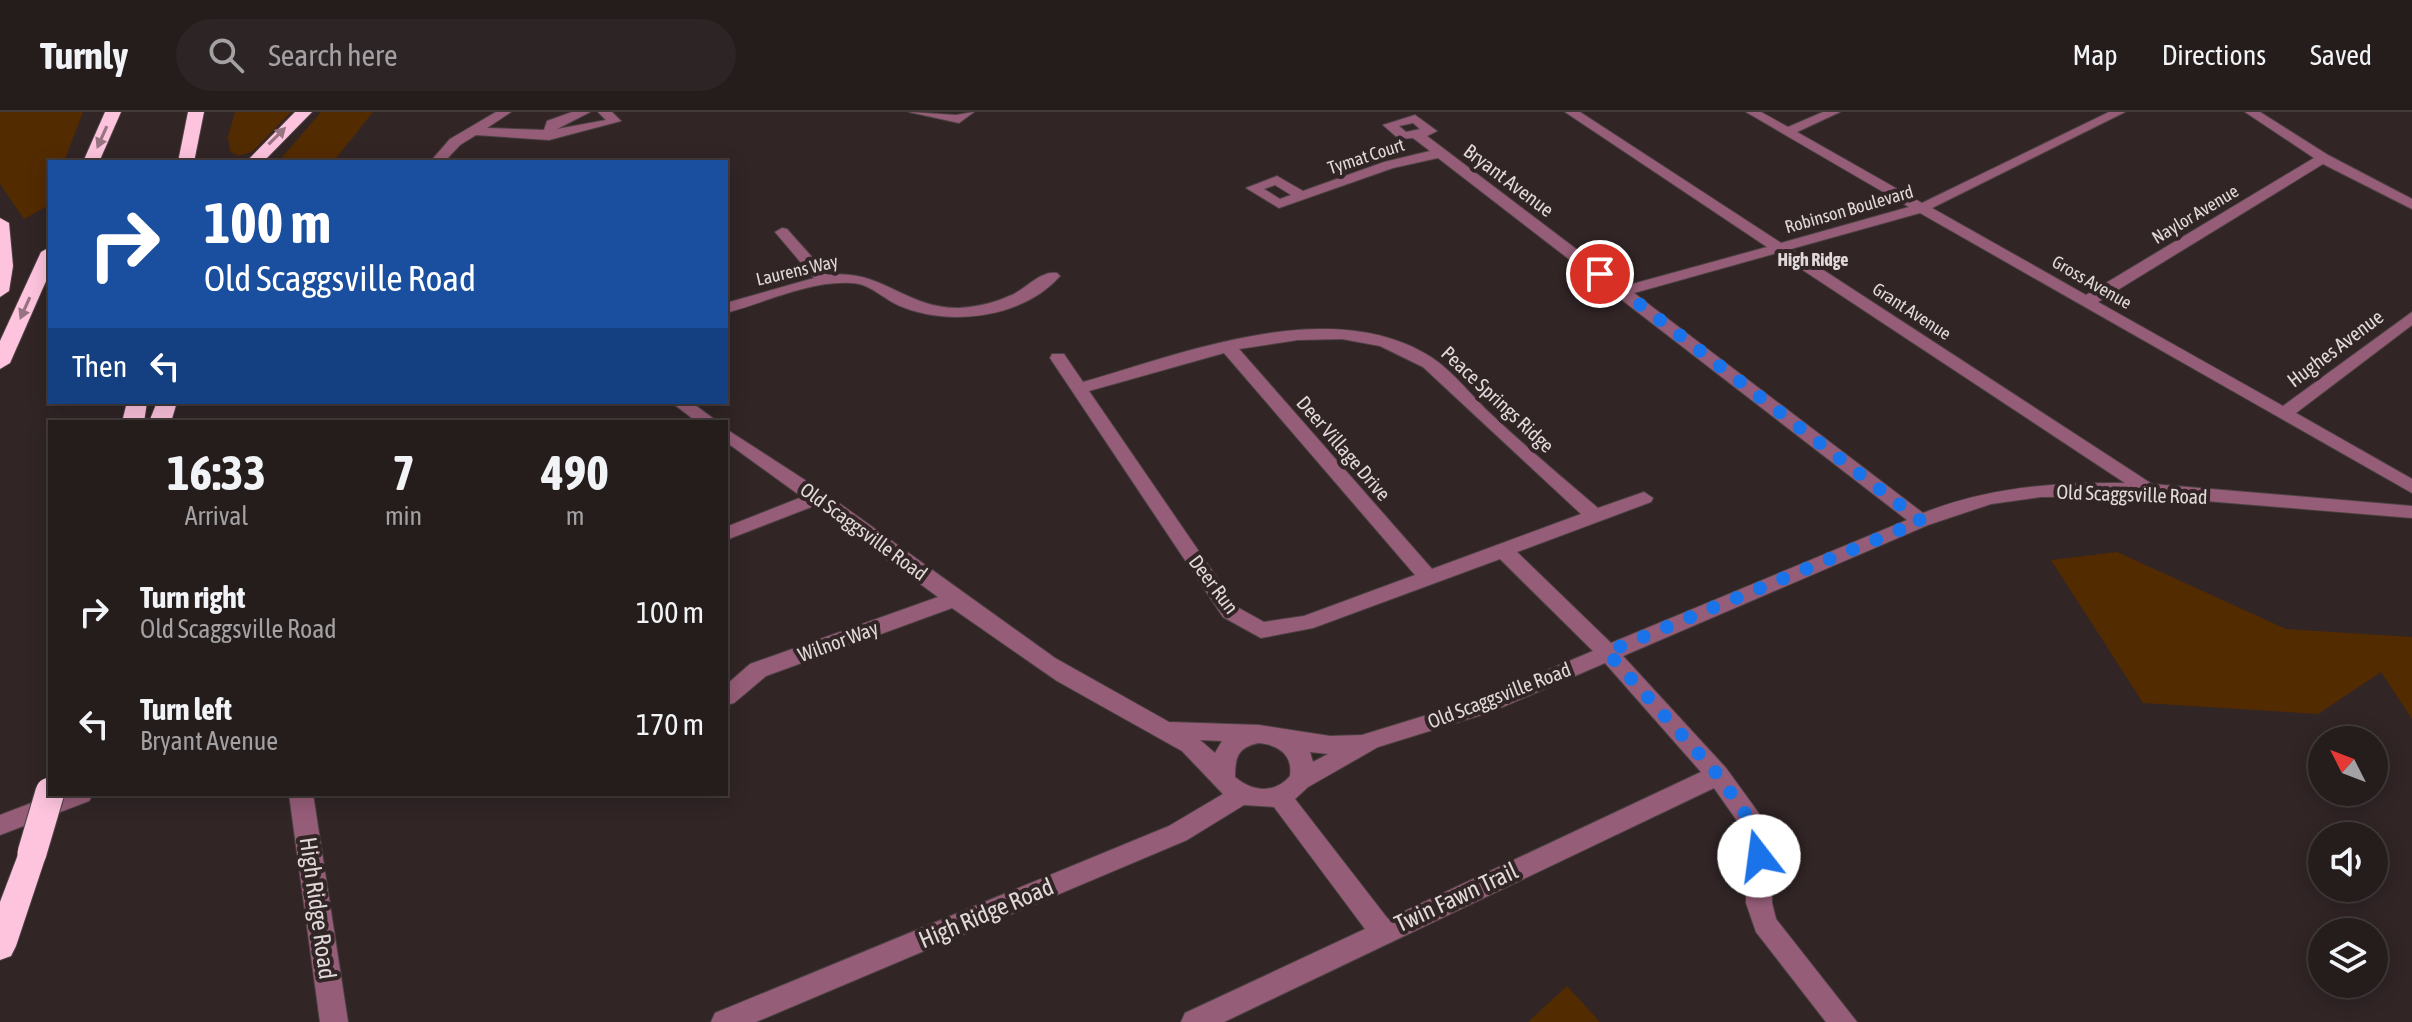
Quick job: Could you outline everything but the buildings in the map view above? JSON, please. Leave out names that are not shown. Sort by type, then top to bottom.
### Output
[{"type":"highway","points":[[92,160],[113,112]]},
{"type":"highway","points":[[186,160],[196,112]]},
{"type":"highway","points":[[256,160],[304,112]]},
{"type":"highway","points":[[0,223],[4,266],[0,291]]},
{"type":"highway","points":[[0,363],[48,256]]},
{"type":"highway","points":[[0,946],[49,796]]},
{"type":"street","points":[[438,160],[471,130],[505,112]]},
{"type":"street","points":[[549,136],[552,124],[584,112]]},
{"type":"street","points":[[471,130],[515,137],[549,136],[615,121],[604,112]]},
{"type":"street","points":[[915,112],[959,119],[968,112]]},
{"type":"street","name":"Grant Avenue","points":[[1571,112],[2150,491]]},
{"type":"street","name":"Gross Avenue","points":[[1752,112],[2412,487]]},
{"type":"street","points":[[1787,132],[1834,112]]},
{"type":"street","name":"Robinson Boulevard","points":[[1622,292],[1922,208],[2119,112]]},
{"type":"street","points":[[2251,112],[2323,158],[2412,205]]},
{"type":"street","name":"Bryant Avenue","points":[[1416,134],[1921,521]]},
{"type":"street","name":"Tymat Court","points":[[1302,196],[1389,165],[1441,153]]},
{"type":"street","name":"Naylor Avenue","points":[[2086,302],[2323,158]]},
{"type":"street","points":[[782,232],[825,281]]},
{"type":"street","name":"Laurens Way","points":[[728,307],[825,281],[869,281],[910,306],[953,312],[989,308],[1024,297],[1052,276]]},
{"type":"street","name":"Hughes Avenue","points":[[2284,414],[2412,317]]},
{"type":"street","name":"Peace Springs Ridge","points":[[1079,389],[1277,336],[1321,333],[1366,338],[1405,351],[1438,371],[1470,405],[1594,515]]},
{"type":"street","name":"Deer Village Drive","points":[[1229,348],[1426,575]]},
{"type":"street","name":"Deer Run","points":[[1058,358],[1230,612],[1244,623],[1261,630],[1282,629],[1644,498]]},
{"type":"street","points":[[683,404],[706,420]]},
{"type":"street","name":"Old Scaggsville Road","points":[[728,435],[1046,663],[1203,753],[1232,786]]},
{"type":"street","name":"Old Scaggsville Road","points":[[1285,740],[1330,745],[1370,741],[1483,706],[1921,521],[1959,506],[2015,494],[2071,489],[2150,491],[2412,512]]},
{"type":"street","points":[[728,533],[818,497]]},
{"type":"street","points":[[1502,549],[1607,652],[1718,775],[1759,833],[1759,903],[1765,924],[1843,1022]]},
{"type":"street","name":"Wilnor Way","points":[[728,695],[758,670],[958,598]]},
{"type":"street","name":"Old Scaggsville Road","points":[[1164,729],[1255,734]]},
{"type":"street","points":[[1255,734],[1285,740],[1299,753],[1303,765],[1290,789],[1263,800],[1232,786],[1221,762],[1226,750],[1241,738],[1255,734]]},
{"type":"street","name":"Old Scaggsville Road","points":[[1290,789],[1370,741]]},
{"type":"street","name":"Twin Fawn Trail","points":[[1195,1022],[1382,931],[1718,775]]},
{"type":"street","name":"High Ridge Road","points":[[725,1022],[1178,833],[1232,786]]},
{"type":"street","points":[[1290,789],[1382,931]]},
{"type":"street","points":[[0,825],[76,796]]},
{"type":"street","name":"High Ridge Road","points":[[301,796],[334,1022]]},
{"type":"shaded area","points":[[0,112],[83,112],[65,160],[48,160],[47,206],[24,219],[0,184]]},
{"type":"shaded area","points":[[235,112],[291,112],[252,152],[238,156],[230,151],[228,137]]},
{"type":"shaded area","points":[[321,112],[373,112],[335,160],[280,160]]},
{"type":"shaded area","points":[[2117,552],[2286,629],[2412,637],[2412,719],[2381,672],[2318,714],[2143,703],[2051,560]]},
{"type":"shaded area","points":[[1567,986],[1600,1022],[1528,1022]]},
{"type":"district","name":"High Ridge","points":[[1813,259]]},
{"type":"route","points":[[1600,274],[1921,521],[1607,652],[1718,775],[1759,833],[1759,856]]}]
